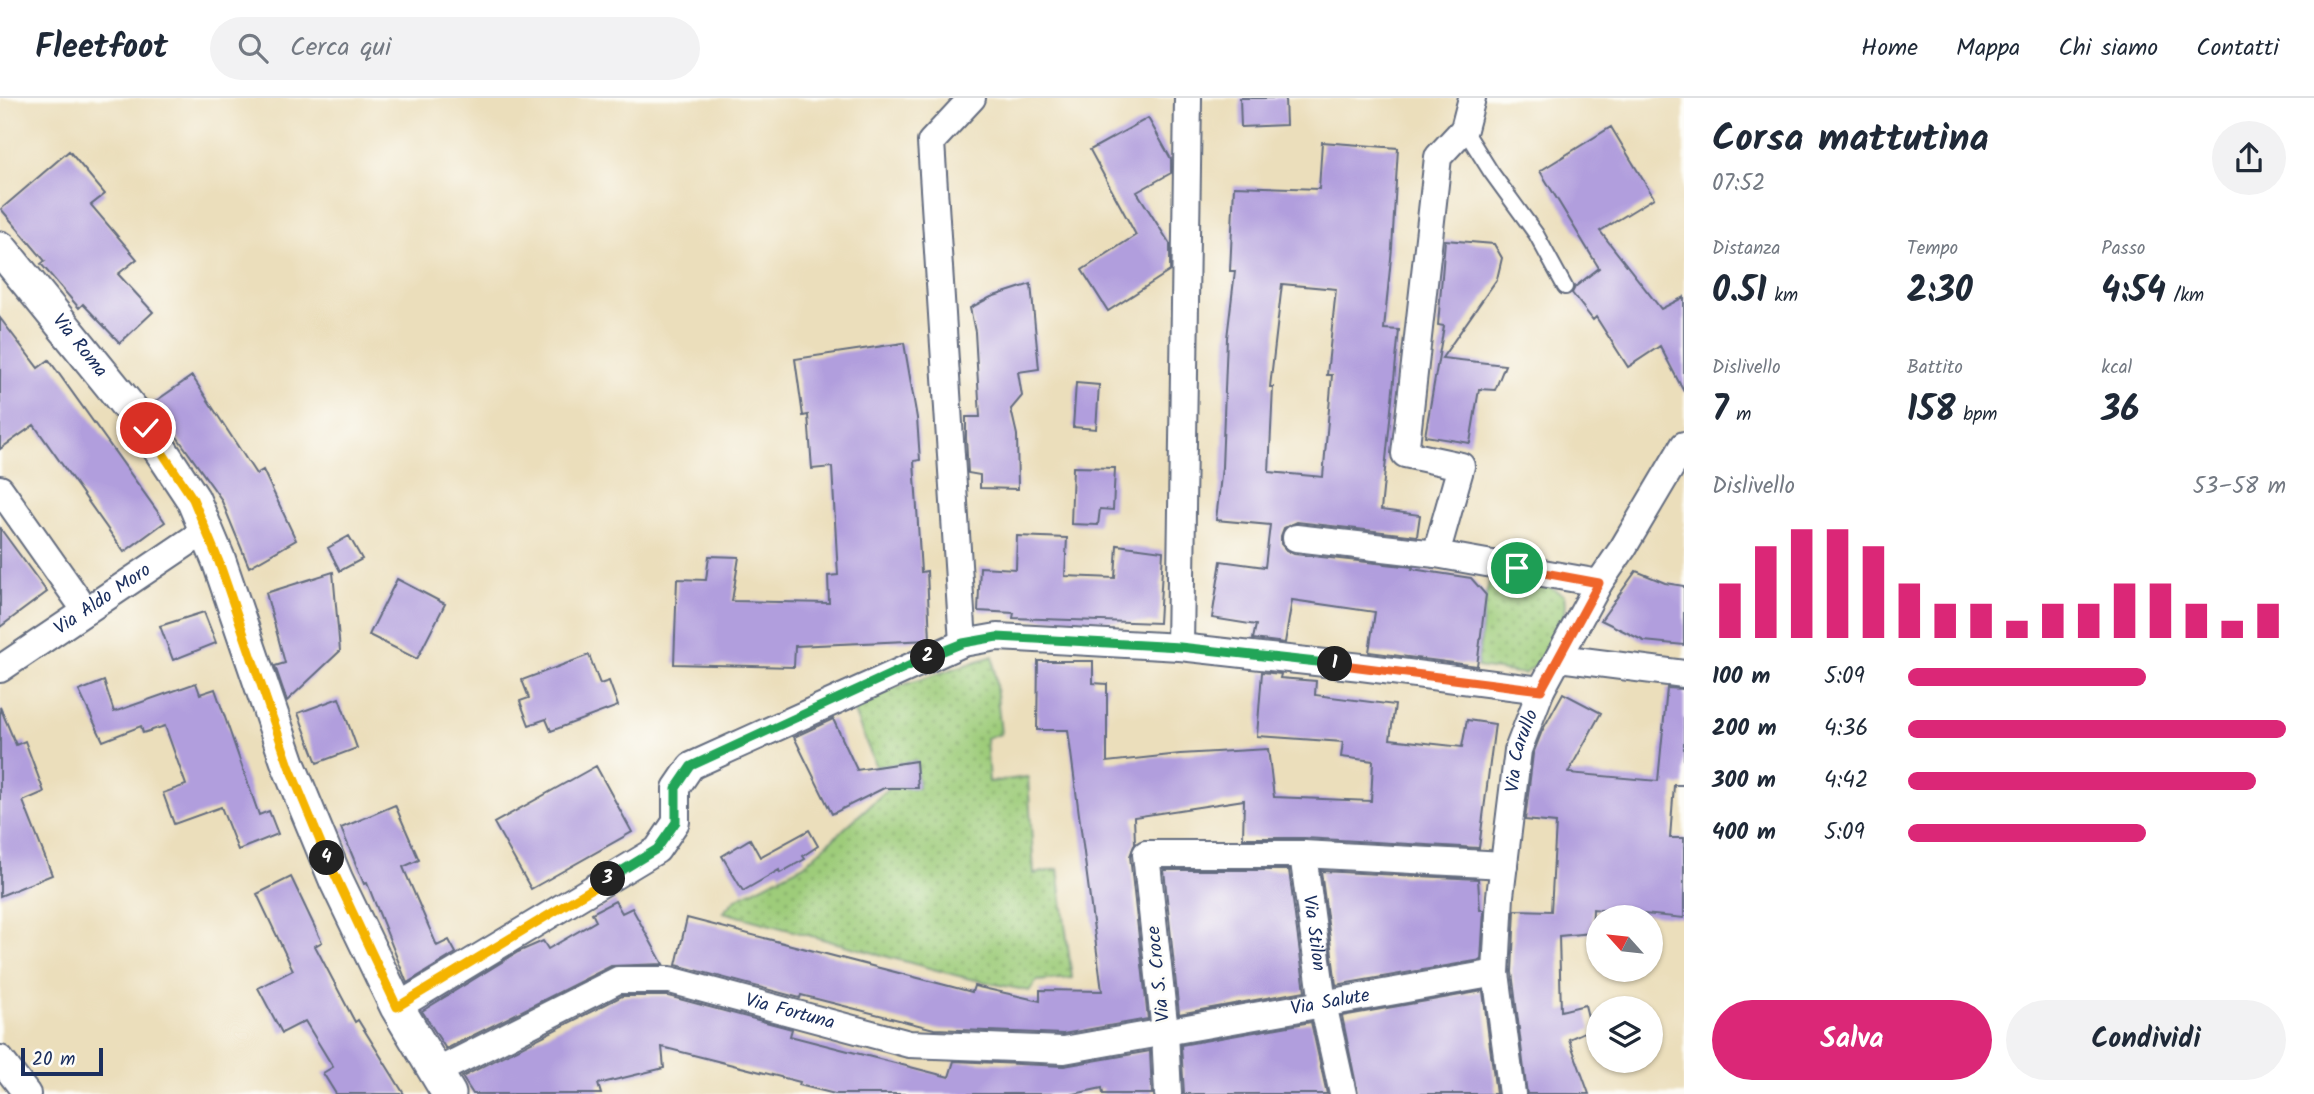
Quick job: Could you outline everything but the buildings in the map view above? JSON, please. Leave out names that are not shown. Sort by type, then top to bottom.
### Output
[{"type":"street","points":[[963,643],[931,142],[972,98]]},
{"type":"street","points":[[1180,647],[1188,98]]},
{"type":"street","points":[[1436,554],[1461,466],[1405,454],[1438,157],[1464,129],[1472,98]]},
{"type":"street","name":"Via Roma","points":[[0,248],[146,428],[193,499],[244,631],[289,766],[336,880],[397,1007],[443,1083]]},
{"type":"street","name":"Via Carullo","points":[[1512,1094],[1496,973],[1500,896],[1518,750],[1541,690],[1599,583],[1684,445]]},
{"type":"street","points":[[0,489],[86,611]]},
{"type":"street","name":"Via Aldo Moro","points":[[0,669],[206,530]]},
{"type":"street","points":[[1296,538],[1436,554],[1599,583]]},
{"type":"street","points":[[397,1007],[657,849],[676,822],[676,788],[691,766],[963,643],[997,637],[1180,647],[1541,690]]},
{"type":"street","points":[[1559,658],[1684,674]]},
{"type":"street","name":"Via S. Croce","points":[[1168,1094],[1165,1032],[1146,854],[1303,854]]},
{"type":"street","points":[[1303,854],[1504,865]]},
{"type":"street","name":"Via Stilon","points":[[1303,854],[1323,1004],[1343,1094]]},
{"type":"street","name":"Via Salute","points":[[1165,1032],[1496,973]]},
{"type":"street","name":"Via Fortuna","points":[[443,1083],[618,979],[670,980],[909,1044],[1064,1050],[1165,1032]]},
{"type":"street","points":[[0,1059],[27,1094]]},
{"type":"lane","points":[[1464,129],[1536,234],[1565,287]]},
{"type":"green space","points":[[1490,579],[1546,585],[1564,595],[1563,617],[1555,640],[1542,659],[1524,674],[1477,667]]},
{"type":"green space","points":[[993,656],[1001,734],[986,738],[989,782],[1028,777],[1034,874],[1058,869],[1072,978],[1037,981],[1029,991],[966,978],[723,912],[737,898],[804,865],[889,788],[918,788],[916,761],[876,767],[850,702]]},
{"type":"route","points":[[146,428],[193,499],[248,642],[289,766],[336,880],[397,1007],[657,849],[676,822],[676,788],[691,766],[946,649],[997,637],[1180,647],[1541,690],[1599,583],[1517,568]]}]
